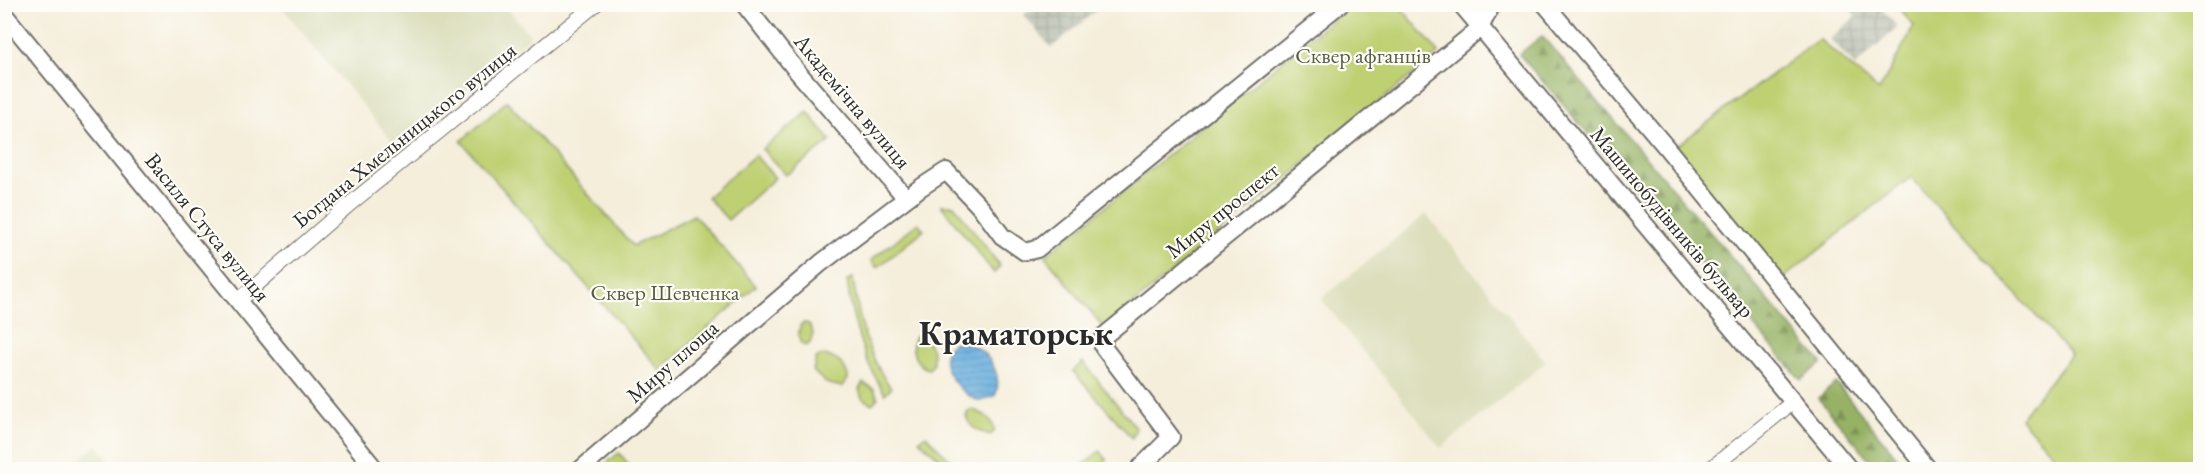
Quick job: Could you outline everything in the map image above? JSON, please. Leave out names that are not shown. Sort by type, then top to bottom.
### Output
[{"type":"street","name":"Богдана Хмельницького вулиця","points":[[239,300],[351,203],[597,4]]},
{"type":"street","name":"Академічна вулиця","points":[[744,4],[795,69],[906,198]]},
{"type":"street","points":[[906,198],[946,171],[982,209],[1002,236],[1025,252],[1037,249],[1340,4]]},
{"type":"street","name":"Машинобудівників бульвар","points":[[1461,4],[1850,470]]},
{"type":"street","name":"Миру проспект","points":[[1138,470],[1171,437],[1102,347],[1104,336],[1480,28],[1492,4]]},
{"type":"street","name":"Машинобудівників бульвар","points":[[1545,4],[1666,147],[1929,470]]},
{"type":"street","name":"Василя Стуса вулиця","points":[[4,14],[376,470]]},
{"type":"street","name":"Миру площа","points":[[580,470],[821,263],[906,198]]},
{"type":"street","points":[[1709,470],[1794,401]]},
{"type":"shaded area","points":[[280,5],[505,5],[531,37],[397,147]]},
{"type":"shaded area","points":[[1036,5],[1103,5],[1051,48],[1024,15]]},
{"type":"shaded area","points":[[1846,5],[1878,5],[1898,27],[1855,66],[1830,39],[1856,16]]},
{"type":"shaded area","points":[[1426,214],[1546,362],[1441,448],[1321,299]]},
{"type":"shaded area","points":[[97,445],[117,469],[67,470]]},
{"type":"green space","name":"Сквер афганців","points":[[1350,5],[1399,5],[1439,53],[1104,328],[1045,256]]},
{"type":"green space","points":[[1896,5],[2200,5],[2200,469],[2066,469],[2020,418],[2071,355],[1911,177],[1781,280],[1674,148],[1819,39],[1879,91],[1914,26]]},
{"type":"green space","points":[[1542,36],[1822,363],[1801,380],[1519,54]]},
{"type":"green space","name":"Сквер Шевченка","points":[[507,101],[633,246],[694,215],[756,286],[660,370],[461,141]]},
{"type":"green space","points":[[808,112],[831,141],[786,175],[762,149]]},
{"type":"green space","points":[[755,155],[775,178],[728,220],[707,197]]},
{"type":"green space","points":[[941,205],[954,205],[1000,266],[994,273]]},
{"type":"green space","points":[[918,223],[924,230],[877,268],[871,260]]},
{"type":"green space","points":[[853,278],[865,336],[875,362],[891,388],[885,394],[870,367],[855,325],[847,281]]},
{"type":"green space","points":[[801,324],[809,324],[813,334],[810,343],[806,346],[801,344],[798,335]]},
{"type":"green space","points":[[916,335],[926,339],[933,352],[933,365],[929,369],[920,364],[914,355],[913,345]]},
{"type":"green space","points":[[824,355],[837,360],[844,366],[848,379],[842,387],[826,383],[813,371],[816,358]]},
{"type":"green space","points":[[1083,362],[1136,428],[1132,438],[1073,371]]},
{"type":"green space","points":[[863,383],[874,389],[878,398],[872,404],[862,398],[859,389]]},
{"type":"green space","points":[[1836,383],[1907,469],[1877,469],[1818,398]]},
{"type":"green space","points":[[973,410],[984,415],[993,424],[994,432],[990,435],[972,426],[966,415]]},
{"type":"green space","points":[[926,435],[948,458],[963,469],[952,469],[919,440]]},
{"type":"green space","points":[[1100,451],[1107,460],[1095,469],[1078,469]]},
{"type":"green space","points":[[619,453],[633,469],[599,469]]},
{"type":"water","points":[[955,342],[974,346],[989,359],[997,377],[998,387],[995,396],[980,401],[971,397],[955,383],[945,365],[945,357],[948,349]]},
{"type":"district","name":"Краматорськ","points":[[1016,333]]}]
